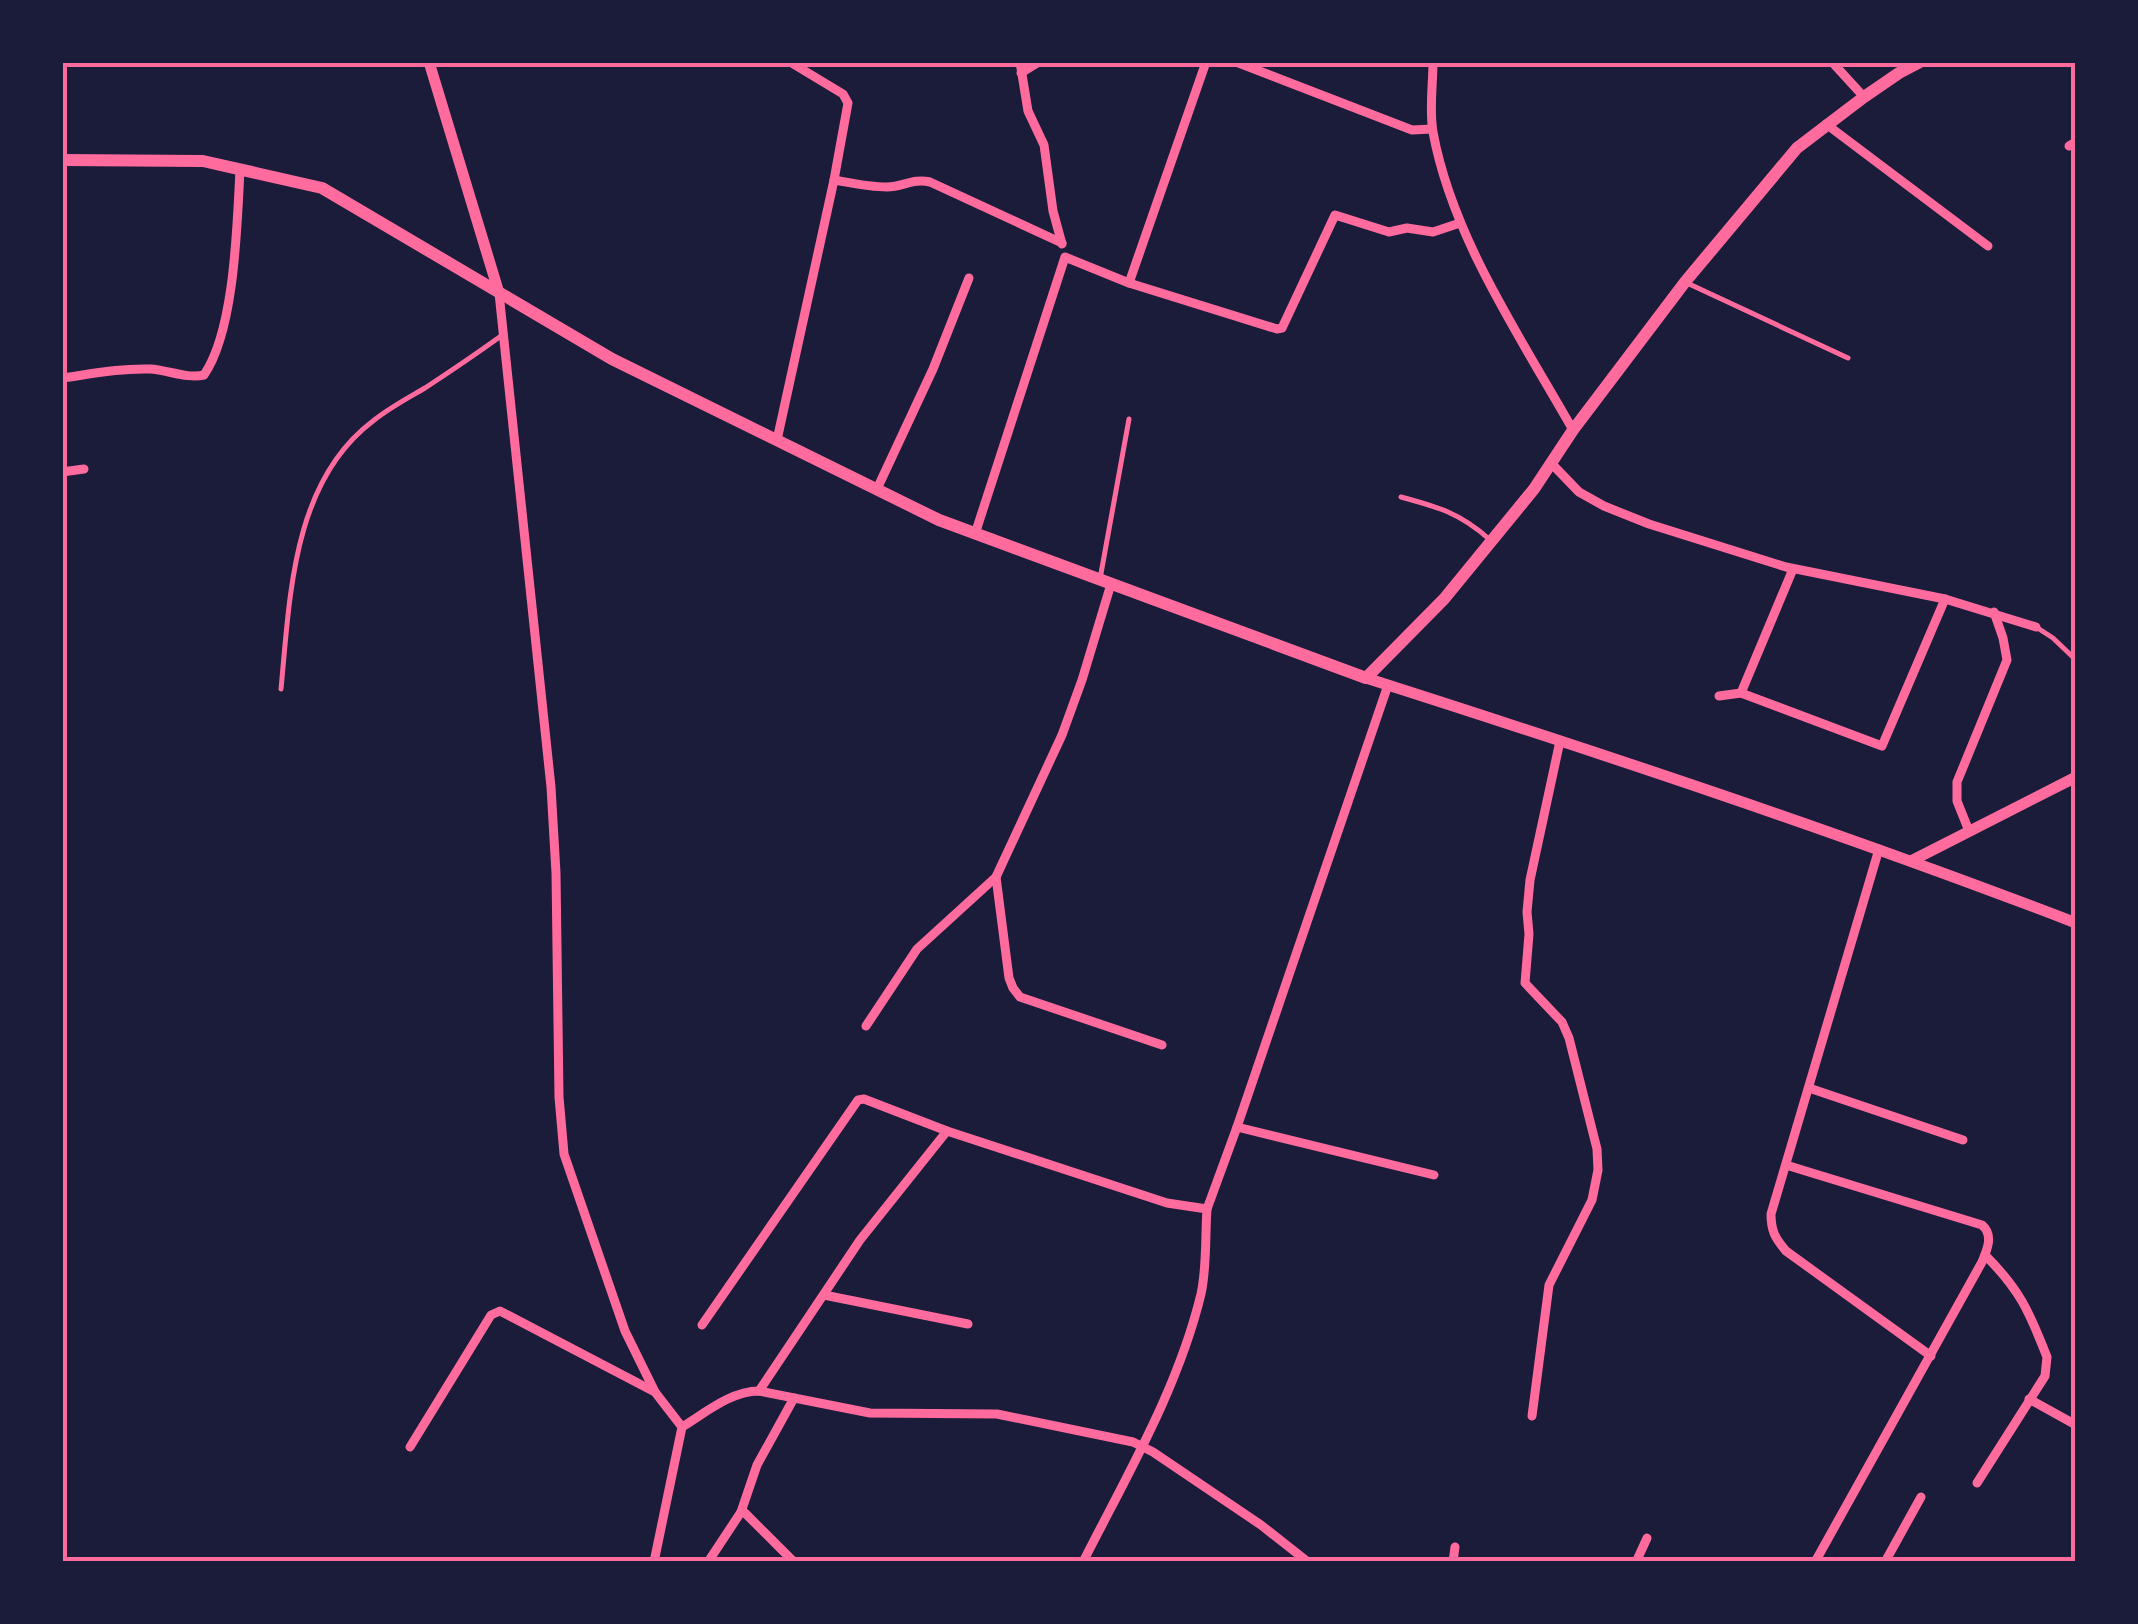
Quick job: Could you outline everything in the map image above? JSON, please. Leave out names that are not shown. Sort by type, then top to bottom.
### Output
[{"type":"main road","points":[[70,160],[204,161],[322,188],[612,359],[939,520],[1366,678],[1444,599],[1534,489],[1573,430],[1685,282],[1798,148],[1864,97],[1920,62]]},
{"type":"street","points":[[429,62],[500,293],[551,787],[556,873],[558,1097],[564,1154],[625,1332],[655,1392],[682,1427]]},
{"type":"street","points":[[778,440],[848,102],[790,62]]},
{"type":"street","points":[[975,534],[1065,256],[1053,212],[1044,146],[1028,111],[1021,68],[1039,62]]},
{"type":"street","points":[[1129,283],[1206,62]]},
{"type":"street","points":[[1236,62],[1412,130],[1432,129]]},
{"type":"street","points":[[1434,62],[1432,129],[1460,223],[1573,430]]},
{"type":"street","points":[[1832,62],[1864,97]]},
{"type":"street","points":[[1826,124],[1988,246]]},
{"type":"street","points":[[62,378],[134,369],[204,375],[212,364],[226,319],[240,170]]},
{"type":"street","points":[[834,180],[884,187],[907,181],[930,182],[1062,244]]},
{"type":"street","points":[[1065,256],[1129,283],[1280,329],[1336,216],[1390,232],[1407,228],[1433,232],[1460,223]]},
{"type":"street","points":[[877,489],[969,278]]},
{"type":"street","points":[[1551,463],[1579,492],[1650,524],[1794,569],[1946,600],[2036,627]]},
{"type":"street","points":[[62,472],[84,468]]},
{"type":"street","points":[[1740,694],[1794,569]]},
{"type":"street","points":[[866,1026],[916,949],[996,877],[1062,735],[1082,680],[1106,581]]},
{"type":"street","points":[[1718,696],[1740,694],[1882,746],[1946,600]]},
{"type":"street","points":[[1969,831],[1956,800],[1956,782],[2006,660],[1994,612]]},
{"type":"street","points":[[1366,678],[1773,812],[2076,923]]},
{"type":"street","points":[[1082,1562],[1182,1358],[1200,1295],[1207,1210],[1388,685]]},
{"type":"street","points":[[1532,1416],[1549,1285],[1592,1200],[1598,1170],[1597,1149],[1569,1038],[1562,1022],[1525,983],[1530,880],[1560,742]]},
{"type":"street","points":[[1910,861],[2076,776]]},
{"type":"street","points":[[1878,849],[1771,1227],[1786,1250],[1930,1356]]},
{"type":"street","points":[[996,877],[1009,978],[1020,997],[1162,1045]]},
{"type":"street","points":[[1808,1088],[1963,1140]]},
{"type":"street","points":[[702,1325],[854,1102],[864,1099],[946,1131],[1166,1203],[1207,1210]]},
{"type":"street","points":[[1237,1127],[1434,1175]]},
{"type":"street","points":[[759,1391],[860,1240],[946,1131]]},
{"type":"street","points":[[1786,1165],[1982,1225],[1990,1237],[1985,1256],[1815,1562]]},
{"type":"street","points":[[1978,1483],[2045,1376],[2047,1357],[2017,1290],[1985,1256]]},
{"type":"street","points":[[824,1295],[968,1324]]},
{"type":"street","points":[[410,1447],[491,1315],[500,1311],[655,1392]]},
{"type":"street","points":[[654,1562],[682,1427],[734,1396],[759,1391],[870,1413],[996,1414],[1142,1445],[1261,1525],[1308,1562]]},
{"type":"street","points":[[708,1562],[740,1512],[757,1465],[794,1398]]},
{"type":"street","points":[[2029,1399],[2076,1425]]},
{"type":"street","points":[[1885,1562],[1921,1497]]},
{"type":"street","points":[[740,1512],[794,1562]]},
{"type":"street","points":[[1636,1562],[1647,1538]]},
{"type":"street","points":[[1454,1562],[1455,1547]]},
{"type":"lane","points":[[62,152],[70,160]]},
{"type":"lane","points":[[1685,282],[1848,358]]},
{"type":"lane","points":[[281,689],[290,591],[304,528],[322,484],[343,448],[372,421],[504,334]]},
{"type":"lane","points":[[1106,581],[1129,419]]},
{"type":"lane","points":[[1401,497],[1455,514],[1491,541]]},
{"type":"lane","points":[[2036,627],[2076,660]]}]
